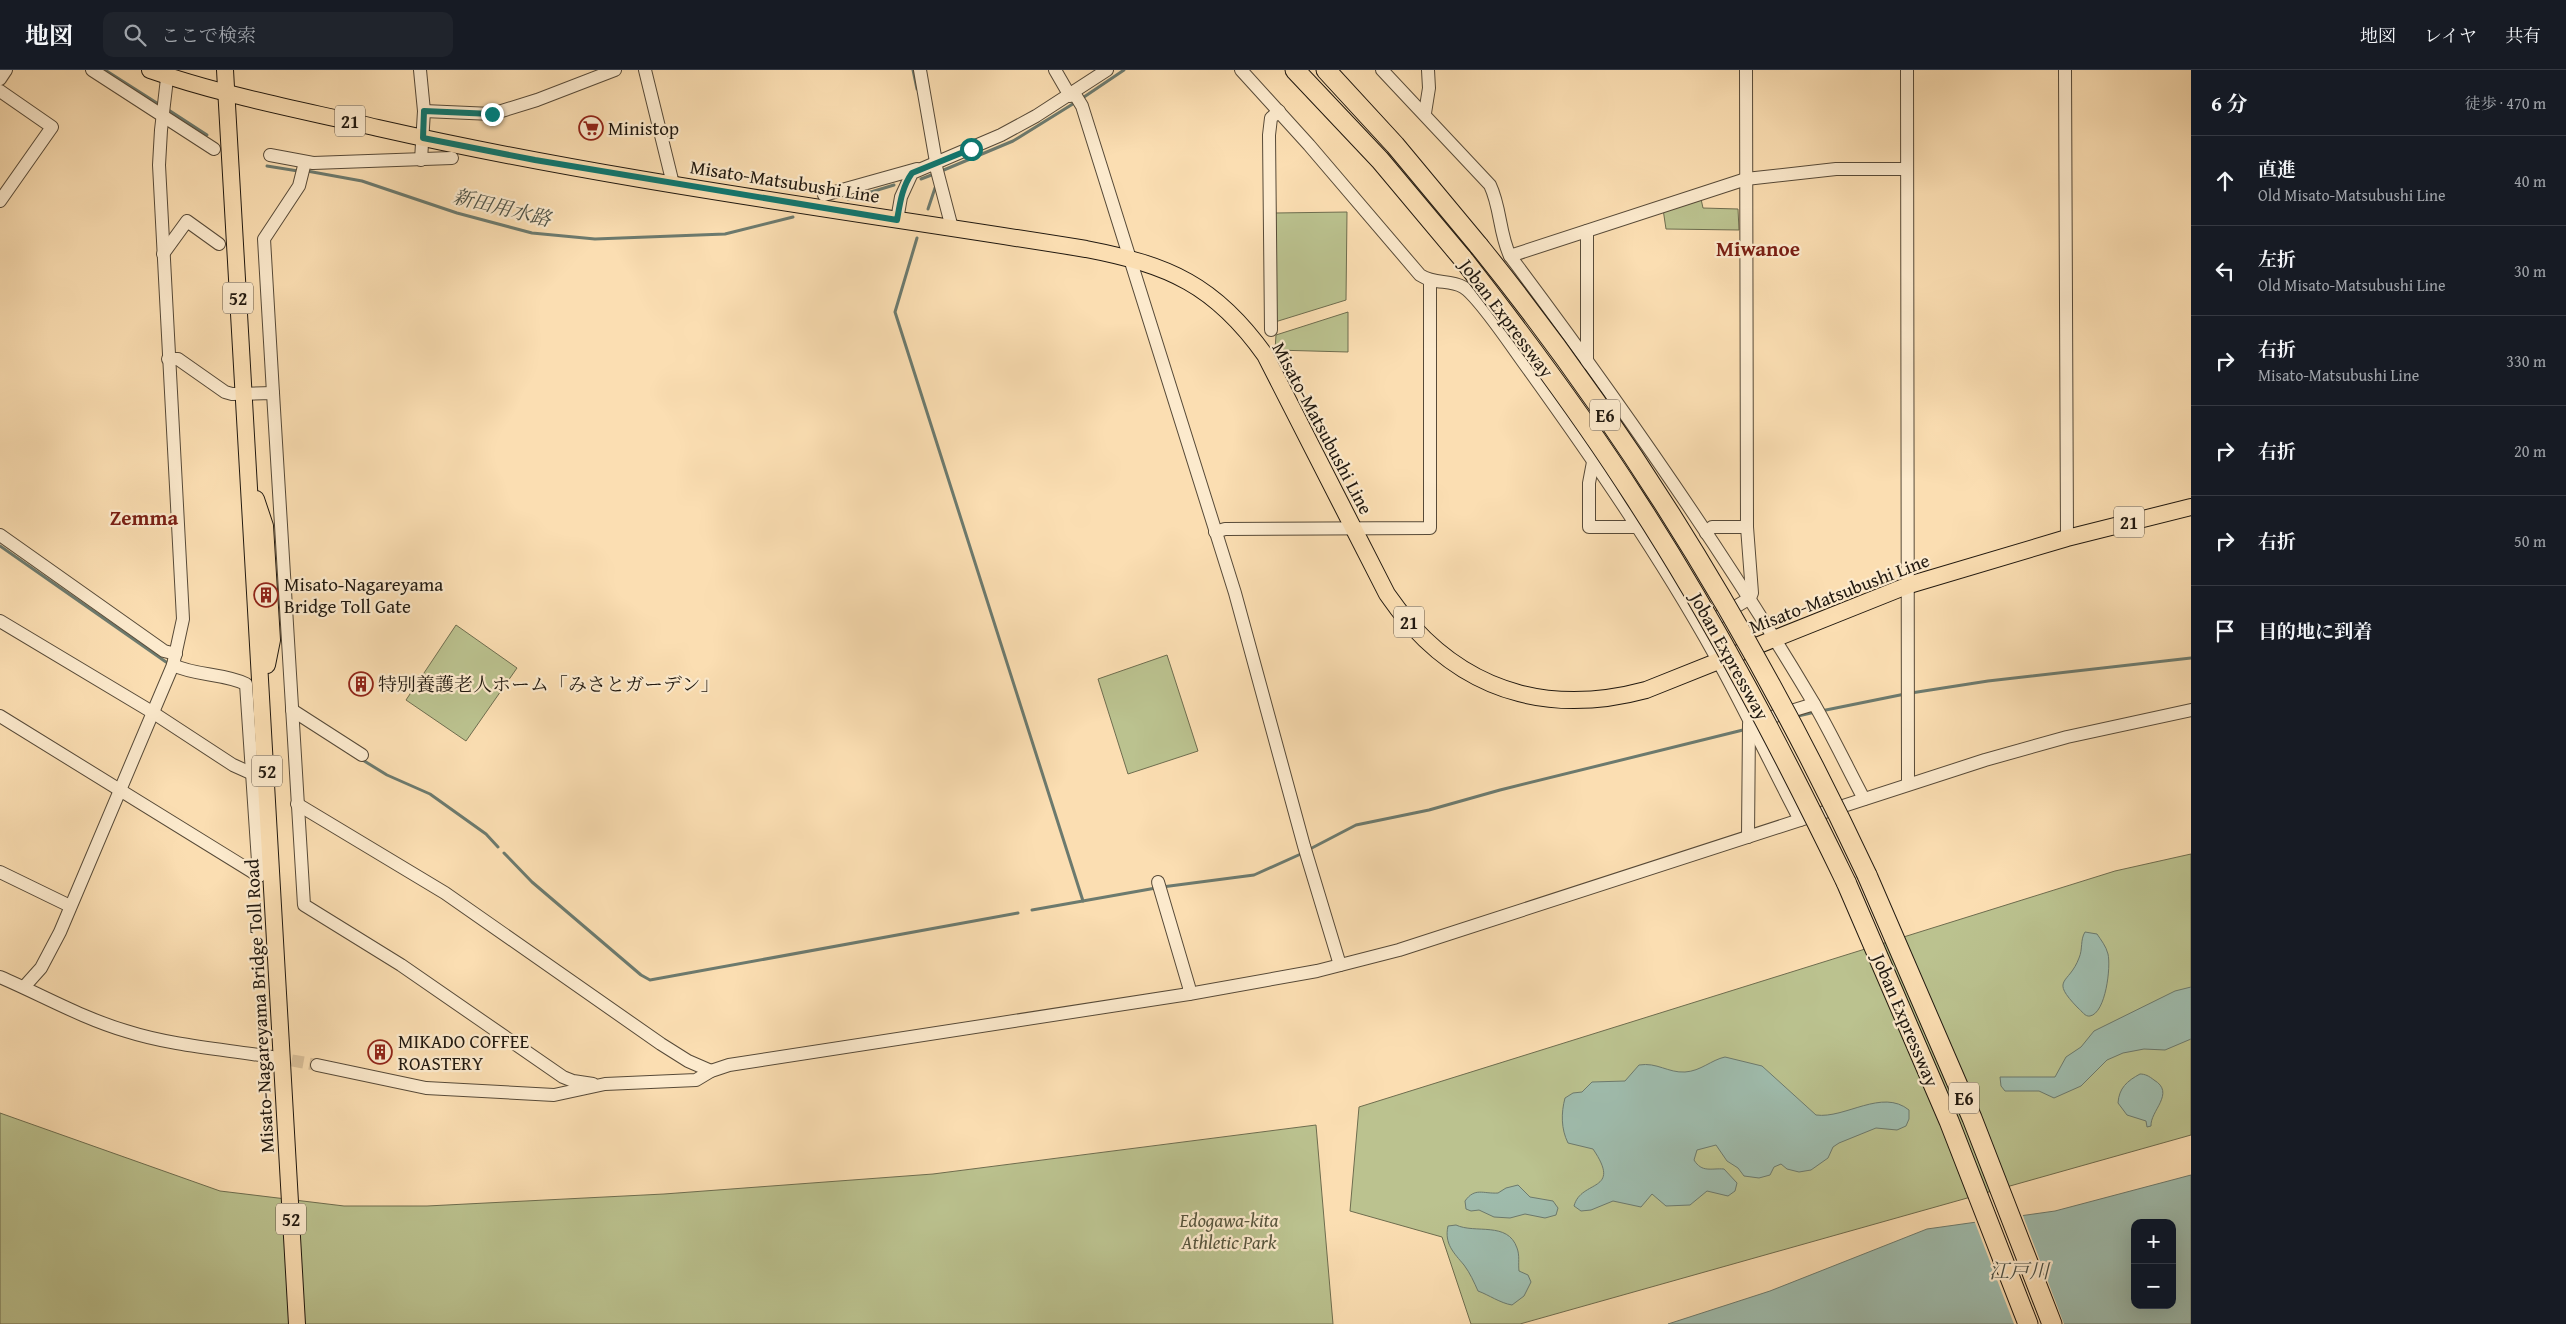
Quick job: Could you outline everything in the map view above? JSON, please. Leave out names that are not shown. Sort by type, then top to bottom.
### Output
[{"type":"highway","name":"Joban Expressway","points":[[1295,70],[1380,160],[1463,259],[1522,336],[1635,497],[1700,602],[1763,714],[1842,873],[1900,1003],[1949,1121],[2028,1324]]},
{"type":"highway","name":"Joban Expressway","points":[[1326,70],[1395,145],[1539,322],[1655,486],[1720,592],[1782,703],[1831,799],[1921,996],[1972,1118],[2052,1324]]},
{"type":"main road","name":"Misato-Matsubushi Line","points":[[150,70],[168,73],[226,92],[490,152],[673,184],[1128,257],[1169,271],[1192,283],[1231,313],[1252,336],[1290,400],[1387,594],[1412,626],[1460,668],[1507,690],[1559,701],[1599,700],[1646,690],[1909,585],[2067,538],[2191,507]]},
{"type":"main road","name":"52","points":[[225,70],[226,92]]},
{"type":"main road","name":"Misato-Nagareyama Bridge Toll Road","points":[[226,92],[272,855],[276,1051],[284,1113],[297,1324]]},
{"type":"street","points":[[0,79],[6,70]]},
{"type":"street","points":[[92,70],[214,150]]},
{"type":"street","points":[[420,70],[424,111],[421,160]]},
{"type":"street","points":[[424,111],[492,114],[569,89],[615,70]]},
{"type":"street","points":[[645,70],[673,184]]},
{"type":"street","points":[[920,70],[939,179],[952,228]]},
{"type":"street","points":[[1056,70],[1082,106],[1262,683],[1304,846],[1340,966]]},
{"type":"street","points":[[824,195],[922,168],[1001,135],[1072,94],[1107,70]]},
{"type":"street","points":[[1241,70],[1414,268],[1430,282],[1464,288],[1471,295],[1548,396],[1641,532],[1700,629],[1719,662],[1750,727],[1800,820]]},
{"type":"street","points":[[1382,70],[1425,113],[1490,185],[1496,197],[1503,241],[1512,260],[1588,361],[1750,598],[1817,709],[1864,799]]},
{"type":"street","points":[[1425,113],[1429,88],[1428,70]]},
{"type":"street","points":[[1700,629],[1750,598],[1752,588],[1747,527],[1746,70]]},
{"type":"street","points":[[1907,70],[1908,784]]},
{"type":"street","points":[[2066,70],[2067,538]]},
{"type":"street","points":[[24,987],[32,980],[49,954],[70,906],[174,659],[183,619],[159,165],[168,73]]},
{"type":"street","points":[[0,91],[52,127],[0,201]]},
{"type":"street","points":[[1271,330],[1270,135],[1271,118],[1278,111]]},
{"type":"street","points":[[270,156],[305,162],[452,158]]},
{"type":"street","points":[[305,162],[302,178],[264,240],[304,905],[402,965],[563,1077],[580,1082],[605,1084],[696,1080],[711,1071],[729,1065],[1189,994],[1340,966],[1398,950],[1500,915],[1748,837],[1908,784],[2068,737],[2191,710]]},
{"type":"street","points":[[897,220],[907,180],[912,173],[922,168]]},
{"type":"street","points":[[1471,295],[1512,260],[1587,230],[1746,179],[1836,169],[1907,170]]},
{"type":"street","points":[[163,254],[187,221],[219,244]]},
{"type":"street","points":[[1548,396],[1584,367],[1588,361],[1587,230]]},
{"type":"street","points":[[1215,532],[1225,529],[1430,528],[1430,282]]},
{"type":"street","points":[[168,359],[178,359],[226,392],[244,394],[273,393]]},
{"type":"street","points":[[1593,462],[1590,483],[1589,528],[1641,532],[1690,508]]},
{"type":"street","points":[[1706,532],[1712,527],[1747,527]]},
{"type":"street","points":[[0,535],[164,651],[187,672],[236,679],[246,684],[259,876],[0,716]]},
{"type":"street","points":[[0,621],[152,712],[233,765],[253,774]]},
{"type":"street","points":[[1750,727],[1817,709]]},
{"type":"street","points":[[292,710],[362,755]]},
{"type":"street","points":[[1748,837],[1750,727]]},
{"type":"street","points":[[297,804],[445,892],[661,1044],[688,1061],[711,1071]]},
{"type":"street","points":[[0,872],[70,906]]},
{"type":"street","points":[[1158,882],[1189,987],[1189,994]]},
{"type":"street","points":[[0,977],[69,1010],[144,1036],[276,1051]]},
{"type":"street","points":[[317,1065],[402,1084],[454,1089],[554,1095],[605,1084]]},
{"type":"green space","points":[[1701,199],[1703,208],[1738,209],[1739,230],[1666,229],[1663,209]]},
{"type":"green space","points":[[1347,212],[1346,300],[1275,322],[1275,213]]},
{"type":"green space","points":[[1348,312],[1348,352],[1275,350],[1276,335]]},
{"type":"green space","points":[[456,625],[517,668],[466,741],[406,700]]},
{"type":"green space","points":[[1167,655],[1198,751],[1128,774],[1098,679]]},
{"type":"green space","points":[[2191,854],[2191,1135],[1520,1324],[1471,1324],[1442,1237],[1350,1211],[1359,1107],[2115,871]]},
{"type":"green space","name":"Edogawa-kita Athletic Park","points":[[0,1113],[220,1191],[344,1206],[427,1206],[664,1194],[933,1174],[1316,1125],[1333,1324],[0,1324]]},
{"type":"water","points":[[2085,932],[2097,934],[2106,948],[2109,960],[2104,998],[2100,1007],[2090,1016],[2085,1015],[2069,998],[2063,986],[2079,958]]},
{"type":"water","points":[[2191,987],[2191,1039],[2165,1050],[2144,1049],[2123,1053],[2107,1060],[2081,1086],[2054,1098],[2039,1091],[2005,1091],[2001,1086],[2000,1077],[2055,1077],[2066,1057],[2081,1047],[2094,1031],[2175,991]]},
{"type":"water","points":[[1725,1057],[1762,1066],[1816,1115],[1839,1113],[1875,1103],[1887,1102],[1898,1104],[1909,1110],[1909,1119],[1906,1126],[1897,1130],[1876,1128],[1839,1143],[1833,1147],[1828,1158],[1811,1170],[1799,1172],[1787,1169],[1781,1164],[1774,1167],[1770,1175],[1759,1178],[1744,1176],[1738,1168],[1727,1161],[1716,1145],[1697,1150],[1694,1160],[1700,1167],[1724,1169],[1737,1183],[1735,1191],[1728,1196],[1707,1191],[1690,1205],[1666,1206],[1652,1194],[1641,1207],[1613,1201],[1591,1210],[1581,1211],[1574,1206],[1584,1192],[1602,1179],[1604,1173],[1593,1149],[1568,1143],[1562,1121],[1565,1098],[1573,1093],[1582,1092],[1592,1082],[1625,1081],[1639,1065],[1645,1064],[1685,1072],[1696,1070]]},
{"type":"water","points":[[2140,1074],[2152,1079],[2160,1085],[2163,1091],[2151,1126],[2147,1127],[2146,1121],[2127,1115],[2118,1103],[2124,1086]]},
{"type":"water","name":"江戸川","points":[[2191,1175],[2191,1324],[1668,1324],[1770,1291],[1927,1229],[2055,1211]]},
{"type":"water","points":[[1518,1185],[1530,1197],[1553,1201],[1558,1208],[1556,1215],[1545,1218],[1525,1214],[1510,1218],[1494,1217],[1479,1210],[1471,1211],[1466,1209],[1465,1201],[1472,1194],[1480,1192],[1498,1193],[1506,1188]]},
{"type":"water","points":[[1456,1225],[1472,1229],[1499,1231],[1513,1240],[1518,1251],[1519,1271],[1528,1275],[1531,1282],[1524,1296],[1512,1305],[1503,1303],[1478,1291],[1468,1271],[1453,1252],[1447,1238],[1448,1226]]},
{"type":"pier","points":[[2022,1213],[2064,1324],[2014,1324],[1974,1220]]},
{"type":"waterway","name":"新田用水路","points":[[105,70],[160,105]]},
{"type":"waterway","points":[[913,70],[917,89]]},
{"type":"waterway","name":"新田用水路","points":[[1081,99],[1124,70]]},
{"type":"waterway","name":"新田用水路","points":[[939,172],[1013,141],[1076,102]]},
{"type":"waterway","name":"新田用水路","points":[[167,109],[207,135]]},
{"type":"waterway","name":"新田用水路","points":[[267,166],[298,171]]},
{"type":"waterway","name":"新田用水路","points":[[307,171],[362,181],[457,213],[532,233],[595,239],[725,234],[793,217]]},
{"type":"waterway","name":"新田用水路","points":[[921,179],[934,174]]},
{"type":"waterway","name":"新田用水路","points":[[848,199],[894,185]]},
{"type":"waterway","points":[[928,209],[935,188]]},
{"type":"waterway","points":[[917,238],[895,312],[1083,901]]},
{"type":"waterway","points":[[0,546],[166,662]]},
{"type":"waterway","points":[[1911,693],[1988,681],[2191,658]]},
{"type":"waterway","points":[[1821,711],[1905,694]]},
{"type":"waterway","points":[[1794,717],[1815,712]]},
{"type":"waterway","points":[[1308,850],[1356,825],[1429,810],[1500,790],[1747,729]]},
{"type":"waterway","points":[[361,759],[387,775],[430,794],[486,834],[498,847]]},
{"type":"waterway","points":[[504,853],[532,882],[641,975],[650,980],[1018,913]]},
{"type":"waterway","points":[[1162,887],[1254,875],[1303,853]]},
{"type":"waterway","points":[[1032,910],[1156,888]]},
{"type":"tunnel","points":[[274,1057],[317,1065]]},
{"type":"place","name":"Ministop","points":[[591,128]]},
{"type":"place","name":"Misato-Nagareyama Bridge Toll Gate","points":[[266,595]]},
{"type":"place","name":"特別養護老人ホーム「みさとガーデン」","points":[[361,684]]},
{"type":"place","name":"MIKADO COFFEE ROASTERY","points":[[380,1052]]},
{"type":"district","name":"Miwanoe","points":[[1758,248]]},
{"type":"district","name":"Zemma","points":[[144,517]]},
{"type":"route","points":[[492,114],[424,111],[423,138],[535,160],[897,220],[901,197],[907,180],[912,173],[971,149]]}]
